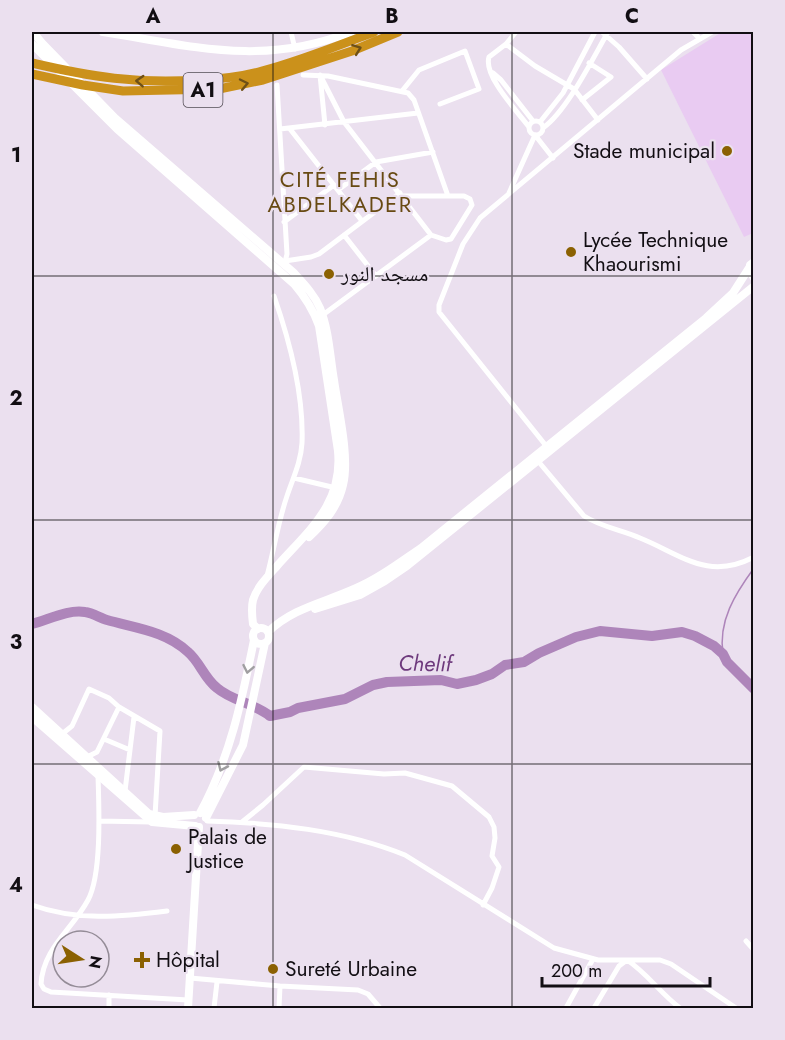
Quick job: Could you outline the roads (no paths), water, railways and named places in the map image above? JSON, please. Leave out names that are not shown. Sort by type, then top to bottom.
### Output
[{"type":"highway","name":"A1","points":[[32,63],[114,80],[162,82],[225,78],[260,72],[374,32]]},
{"type":"highway","name":"A1","points":[[32,74],[123,91],[197,90],[241,86],[352,51],[398,32]]},
{"type":"street","points":[[33,32],[115,118],[307,287],[320,318],[345,459],[344,484],[327,520],[267,578]]},
{"type":"street","points":[[103,32],[222,51],[262,52],[295,49],[351,32]]},
{"type":"street","points":[[291,32],[295,49]]},
{"type":"street","points":[[516,32],[506,44],[489,57],[487,63],[496,85],[536,124],[541,134],[535,135]]},
{"type":"street","points":[[552,158],[535,135],[530,132],[563,93],[596,32]]},
{"type":"street","points":[[693,32],[700,39]]},
{"type":"street","points":[[549,449],[438,309],[468,233],[480,218],[681,50],[711,32]]},
{"type":"street","points":[[536,124],[550,123],[574,89],[605,33],[647,79]]},
{"type":"street","points":[[32,44],[117,129],[284,266]]},
{"type":"street","points":[[506,44],[535,66],[568,84],[598,120]]},
{"type":"street","points":[[402,91],[419,70],[465,51],[479,89],[440,104]]},
{"type":"street","points":[[582,100],[611,77],[589,63]]},
{"type":"street","points":[[303,75],[320,75],[402,91],[410,95],[448,196]]},
{"type":"street","points":[[284,266],[316,256],[401,194],[464,196],[470,199],[472,205],[451,239],[446,240],[430,235],[401,194],[344,122],[320,75]]},
{"type":"street","points":[[320,75],[325,124]]},
{"type":"street","points":[[277,86],[284,266]]},
{"type":"street","points":[[280,129],[418,113]]},
{"type":"street","points":[[290,129],[362,221]]},
{"type":"street","points":[[508,196],[535,135]]},
{"type":"street","points":[[284,222],[376,162],[433,153]]},
{"type":"street","points":[[344,235],[375,276]]},
{"type":"street","points":[[320,318],[430,235]]},
{"type":"street","points":[[299,611],[360,595],[386,581],[430,548],[538,461],[549,449],[724,302],[738,286],[751,265]]},
{"type":"street","points":[[751,265],[749,273],[753,278]]},
{"type":"street","points":[[268,632],[284,618],[303,607],[356,588],[396,566],[549,449],[753,286]]},
{"type":"street","points":[[267,578],[286,497],[294,478],[302,445],[301,412],[289,339],[274,296]]},
{"type":"street","points":[[268,632],[258,629],[253,624],[252,604],[257,591],[321,518],[336,488],[340,468],[320,318]]},
{"type":"street","points":[[538,461],[584,516],[592,521],[710,567],[724,567],[753,557]]},
{"type":"street","points":[[294,478],[336,488]]},
{"type":"street","points":[[32,717],[98,776],[154,819],[204,826],[202,817],[226,757],[238,719],[255,632],[258,629]]},
{"type":"street","points":[[98,776],[99,821],[92,892],[45,962],[41,984],[44,989],[51,992],[110,995],[188,1004],[197,826],[192,821],[202,817],[243,745],[265,643],[269,637],[268,632]]},
{"type":"street","points":[[254,640],[260,644],[265,643]]},
{"type":"street","points":[[62,734],[72,726],[89,689],[110,698],[134,717],[160,730],[154,819]]},
{"type":"street","points":[[32,707],[154,819]]},
{"type":"street","points":[[87,757],[97,752],[119,707]]},
{"type":"street","points":[[125,791],[134,717]]},
{"type":"street","points":[[104,739],[130,750]]},
{"type":"street","points":[[242,822],[304,767],[405,774],[452,786],[489,817],[494,826],[492,856],[499,867],[483,905]]},
{"type":"street","points":[[99,821],[202,817],[338,835],[381,845],[405,855],[554,948],[593,959],[660,960],[671,964],[736,1008]]},
{"type":"street","points":[[32,905],[78,916],[123,916],[166,911]]},
{"type":"street","points":[[746,941],[753,951]]},
{"type":"street","points":[[566,1008],[593,959]]},
{"type":"street","points":[[594,1008],[619,966],[627,960]]},
{"type":"street","points":[[627,960],[636,966],[664,996],[680,1008]]},
{"type":"street","points":[[190,978],[280,987],[358,990],[368,994],[381,1008]]},
{"type":"street","points":[[214,1008],[217,982]]},
{"type":"street","points":[[279,1008],[280,987]]},
{"type":"street","points":[[109,1008],[110,995]]},
{"type":"waterway","points":[[723,654],[723,630],[726,619],[740,588],[754,568]]},
{"type":"waterway","name":"Chelif","points":[[32,624],[78,611],[160,635],[188,652],[209,680],[223,692],[270,716],[345,699],[373,685],[387,682],[441,680],[457,684],[476,680],[492,674],[505,665],[524,662],[576,637],[600,631],[652,636],[682,632],[695,636],[714,646],[723,654],[727,662],[754,689]]},
{"type":"place","name":"Stade municipal","points":[[727,151]]},
{"type":"place","name":"Lycée Technique Khaourismi","points":[[571,252]]},
{"type":"place","name":"مسجد النور","points":[[329,274]]},
{"type":"place","name":"Palais de Justice","points":[[176,849]]},
{"type":"place","name":"Hôpital","points":[[142,960]]},
{"type":"place","name":"Sureté Urbaine","points":[[273,969]]},
{"type":"district","name":"CITÉ FEHIS ABDELKADER","points":[[340,192]]}]
